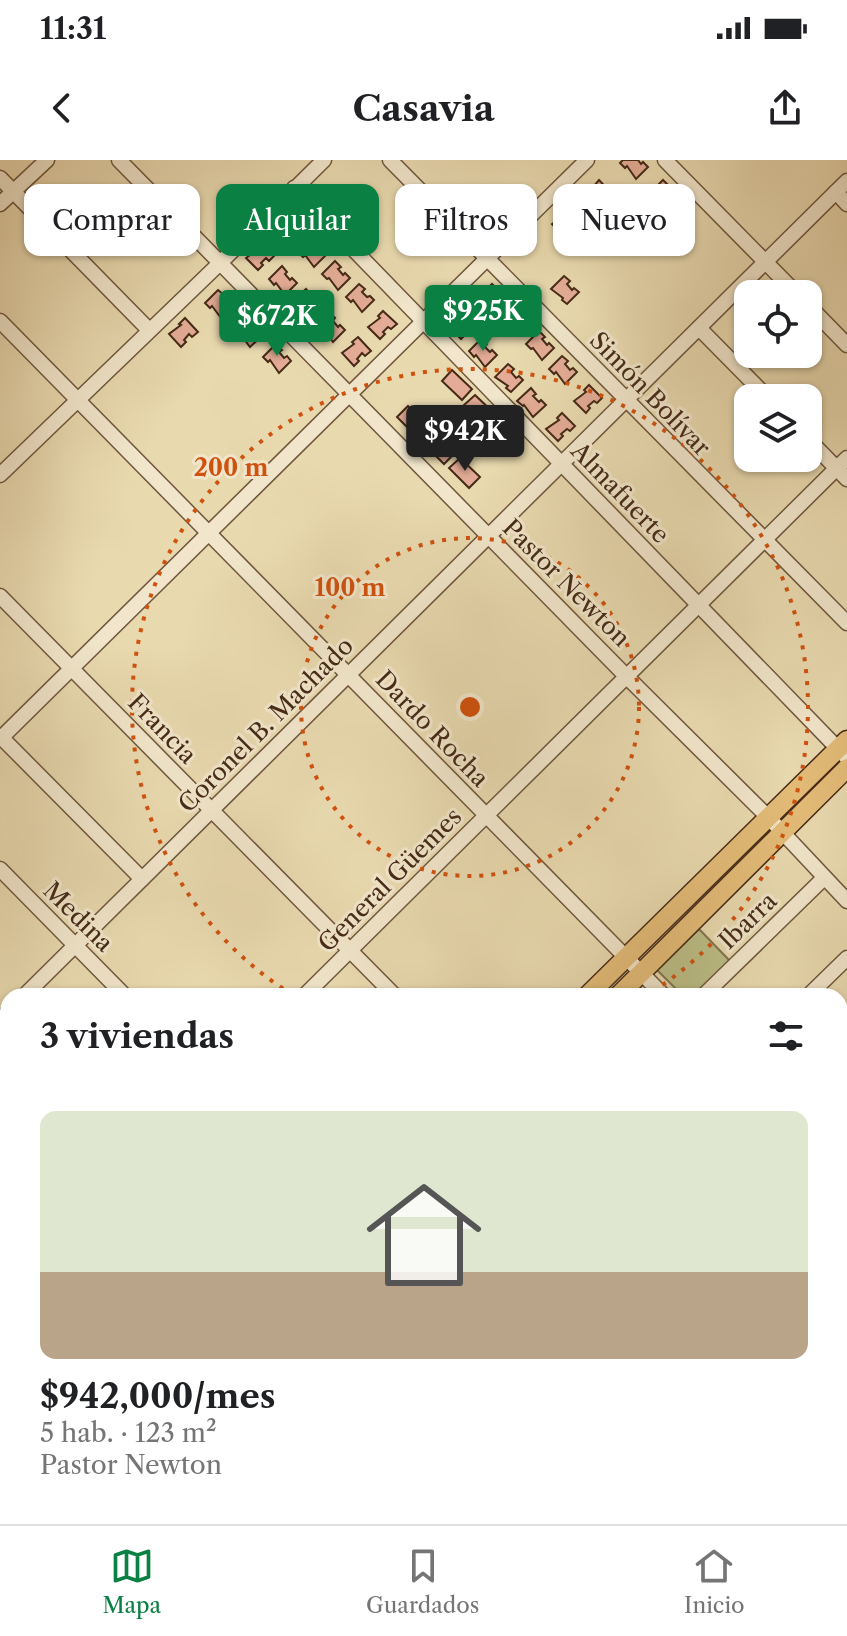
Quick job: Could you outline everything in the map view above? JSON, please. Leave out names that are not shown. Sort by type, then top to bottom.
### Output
[{"type":"main road","points":[[595,988],[844,749]]},
{"type":"main road","points":[[626,988],[847,768]]},
{"type":"street","points":[[0,204],[47,160]]},
{"type":"street","name":"Pastor Newton","points":[[119,160],[769,818],[847,901]]},
{"type":"street","points":[[298,184],[324,160]]},
{"type":"street","name":"Simón Bolívar","points":[[390,160],[847,623]]},
{"type":"street","points":[[142,879],[1,738],[587,160]]},
{"type":"street","points":[[665,160],[783,280]]},
{"type":"street","points":[[0,178],[149,330]]},
{"type":"street","name":"Coronel B. Machado","points":[[32,988],[847,181]]},
{"type":"street","points":[[836,192],[847,204]]},
{"type":"street","points":[[0,475],[227,256]]},
{"type":"street","name":"Almafuerte","points":[[360,256],[699,605],[844,749]]},
{"type":"street","points":[[822,319],[847,345]]},
{"type":"street","name":"Dardo Rocha","points":[[0,321],[657,988]]},
{"type":"street","points":[[699,328],[754,384]]},
{"type":"street","points":[[822,450],[844,468]]},
{"type":"street","name":"General Güemes","points":[[312,988],[764,541],[844,468]]},
{"type":"street","name":"Francia","points":[[0,596],[387,988]]},
{"type":"street","name":"Medina","points":[[0,869],[117,988]]},
{"type":"street","name":"Ibarra","points":[[711,988],[824,878]]},
{"type":"street","points":[[816,988],[847,958]]},
{"type":"green space","points":[[699,929],[730,961],[702,988],[675,988],[657,970]]},
{"type":"building","points":[[623,160],[638,160],[648,167],[636,179],[627,166],[625,168],[620,163]]},
{"type":"building","points":[[274,256],[269,261],[266,258],[258,270],[246,258]]},
{"type":"building","points":[[306,256],[325,256],[314,267]]},
{"type":"building","points":[[335,261],[343,275],[345,273],[350,278],[338,290],[322,274]]},
{"type":"building","points":[[282,266],[290,280],[292,278],[297,283],[285,295],[269,279]]},
{"type":"building","points":[[564,276],[570,281],[567,284],[572,290],[574,288],[579,292],[567,304],[551,289]]},
{"type":"building","points":[[359,284],[365,289],[362,292],[374,300],[362,312],[353,300],[351,302],[346,297]]},
{"type":"building","points":[[492,284],[505,297],[491,305],[493,307],[488,312],[476,300],[489,291],[487,289]]},
{"type":"building","points":[[306,289],[311,295],[308,298],[321,306],[308,318],[305,311],[292,302]]},
{"type":"building","points":[[218,290],[224,295],[221,298],[233,306],[221,318],[212,306],[210,308],[205,303]]},
{"type":"building","points":[[516,306],[521,312],[518,315],[531,323],[518,335],[502,319]]},
{"type":"building","points":[[383,311],[397,324],[391,329],[388,327],[380,339],[368,327],[380,318],[378,316]]},
{"type":"building","points":[[465,311],[478,324],[472,329],[469,326],[461,339],[449,327]]},
{"type":"building","points":[[330,313],[338,327],[340,325],[345,330],[333,342],[317,326]]},
{"type":"building","points":[[185,318],[198,332],[192,337],[189,334],[181,347],[169,334]]},
{"type":"building","points":[[248,318],[253,324],[250,326],[263,335],[250,347],[234,331]]},
{"type":"building","points":[[539,331],[547,345],[549,343],[554,348],[542,360],[526,344]]},
{"type":"building","points":[[358,337],[371,351],[365,356],[362,353],[354,366],[342,353]]},
{"type":"building","points":[[482,338],[487,344],[485,347],[497,355],[485,367],[469,351]]},
{"type":"building","points":[[276,344],[284,358],[287,356],[291,361],[279,373],[270,360],[268,362],[263,357]]},
{"type":"building","points":[[562,356],[568,361],[565,364],[570,370],[573,368],[577,372],[565,384],[556,372],[554,374],[549,369]]},
{"type":"building","points":[[508,364],[514,369],[511,372],[516,378],[519,376],[523,380],[511,392],[495,377]]},
{"type":"building","points":[[452,370],[472,389],[462,400],[442,381]]},
{"type":"building","points":[[589,385],[602,398],[588,406],[590,408],[586,413],[574,401],[586,392],[584,390]]},
{"type":"building","points":[[531,388],[536,394],[533,396],[546,405],[533,417],[517,401]]},
{"type":"building","points":[[475,395],[495,414],[484,425],[464,405]]},
{"type":"building","points":[[408,406],[428,426],[417,437],[397,417]]},
{"type":"building","points":[[562,413],[575,426],[561,434],[563,436],[558,441],[546,429],[559,420],[557,418]]},
{"type":"building","points":[[499,418],[519,437],[508,448],[488,429]]},
{"type":"building","points":[[435,433],[455,453],[444,464],[424,444]]},
{"type":"building","points":[[460,458],[480,477],[469,488],[449,468]]}]
